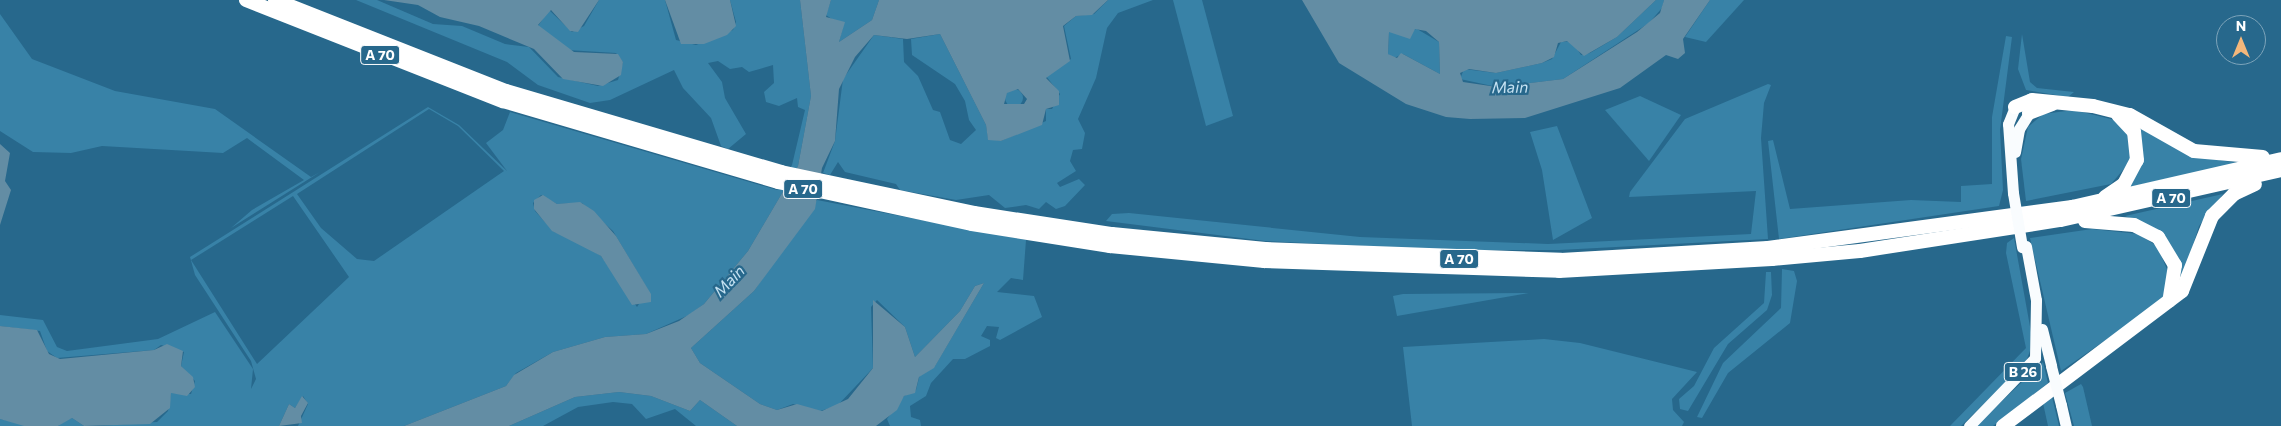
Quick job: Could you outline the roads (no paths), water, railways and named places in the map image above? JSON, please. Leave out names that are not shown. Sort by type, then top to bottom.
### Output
[{"type":"highway","name":"A 70","points":[[246,0],[505,96],[707,164],[843,198],[1111,240],[1347,267],[1560,270],[1852,252],[2060,220],[2281,172]]},
{"type":"highway","name":"A 70","points":[[275,0],[505,96]]},
{"type":"highway","points":[[2015,107],[2032,100],[2111,110],[2210,155],[2281,157]]},
{"type":"highway","points":[[2029,113],[2056,104]]},
{"type":"highway","points":[[2098,201],[2124,184],[2138,160],[2134,132],[2111,110]]},
{"type":"highway","name":"A 70","points":[[1111,240],[1348,255],[1560,260],[1807,244],[2098,201],[2281,157]]},
{"type":"highway","points":[[2003,426],[2167,306],[2189,280],[2207,226],[2218,208],[2234,194],[2281,172]]},
{"type":"highway","points":[[2060,220],[2121,222],[2158,237],[2175,265],[2175,284],[2167,306]]},
{"type":"main road","name":"B 26","points":[[2015,107],[2008,124],[2015,193],[2024,247],[2050,366],[2066,426]]},
{"type":"main road","name":"B 26","points":[[2015,193],[2015,144],[2029,113]]},
{"type":"main road","name":"B 26","points":[[1969,426],[2035,358],[2036,300]]},
{"type":"water","points":[[384,0],[599,0],[578,32],[570,31],[551,10],[538,25],[574,52],[618,54],[623,62],[621,75],[603,86],[563,79],[534,49],[479,26],[440,17],[418,5]]},
{"type":"water","points":[[665,0],[730,0],[736,26],[727,35],[704,44],[681,44]]},
{"type":"water","name":"Main","points":[[800,0],[831,0],[826,17],[845,22],[839,42],[872,20],[879,0],[1108,0],[1092,15],[1076,16],[1063,26],[1070,61],[1046,78],[1059,91],[1059,105],[1046,109],[1042,125],[1001,141],[988,140],[986,125],[940,34],[907,39],[874,35],[855,57],[839,89],[835,141],[822,168],[815,209],[754,291],[691,348],[700,363],[760,404],[777,410],[797,404],[822,411],[848,399],[873,368],[873,300],[905,327],[915,357],[960,311],[975,286],[984,283],[934,368],[919,377],[915,393],[904,396],[897,410],[876,426],[737,426],[700,400],[690,411],[651,396],[619,392],[575,397],[509,426],[404,426],[506,386],[514,375],[553,352],[605,337],[646,334],[679,321],[704,304],[748,251],[798,166],[811,96]],"holes":[[[1018,89],[1027,99],[1024,104],[1004,104],[1007,93]]]},
{"type":"water","name":"Main","points":[[1302,0],[1656,0],[1617,37],[1584,56],[1567,41],[1558,43],[1554,57],[1542,63],[1496,73],[1469,69],[1460,73],[1463,82],[1497,87],[1563,79],[1637,32],[1660,13],[1664,0],[1710,0],[1683,39],[1685,53],[1678,59],[1666,55],[1620,88],[1525,118],[1470,119],[1446,117],[1406,104],[1339,63]],"holes":[[[1415,29],[1426,31],[1439,42],[1440,74],[1401,53],[1397,58],[1388,54],[1389,32],[1410,39]]]},
{"type":"water","points":[[0,144],[10,153],[5,181],[11,190],[0,225]]},
{"type":"water","points":[[543,195],[557,204],[580,202],[594,211],[616,236],[651,294],[651,302],[632,305],[601,256],[552,231],[534,209],[534,200]]},
{"type":"water","points":[[0,326],[37,330],[49,354],[60,359],[154,350],[167,344],[183,351],[181,366],[193,377],[195,387],[187,396],[171,393],[170,408],[150,424],[84,426],[72,418],[58,426],[24,426],[0,419]]},
{"type":"water","points":[[302,396],[308,403],[301,416],[302,423],[279,426],[289,404],[295,408]]}]
